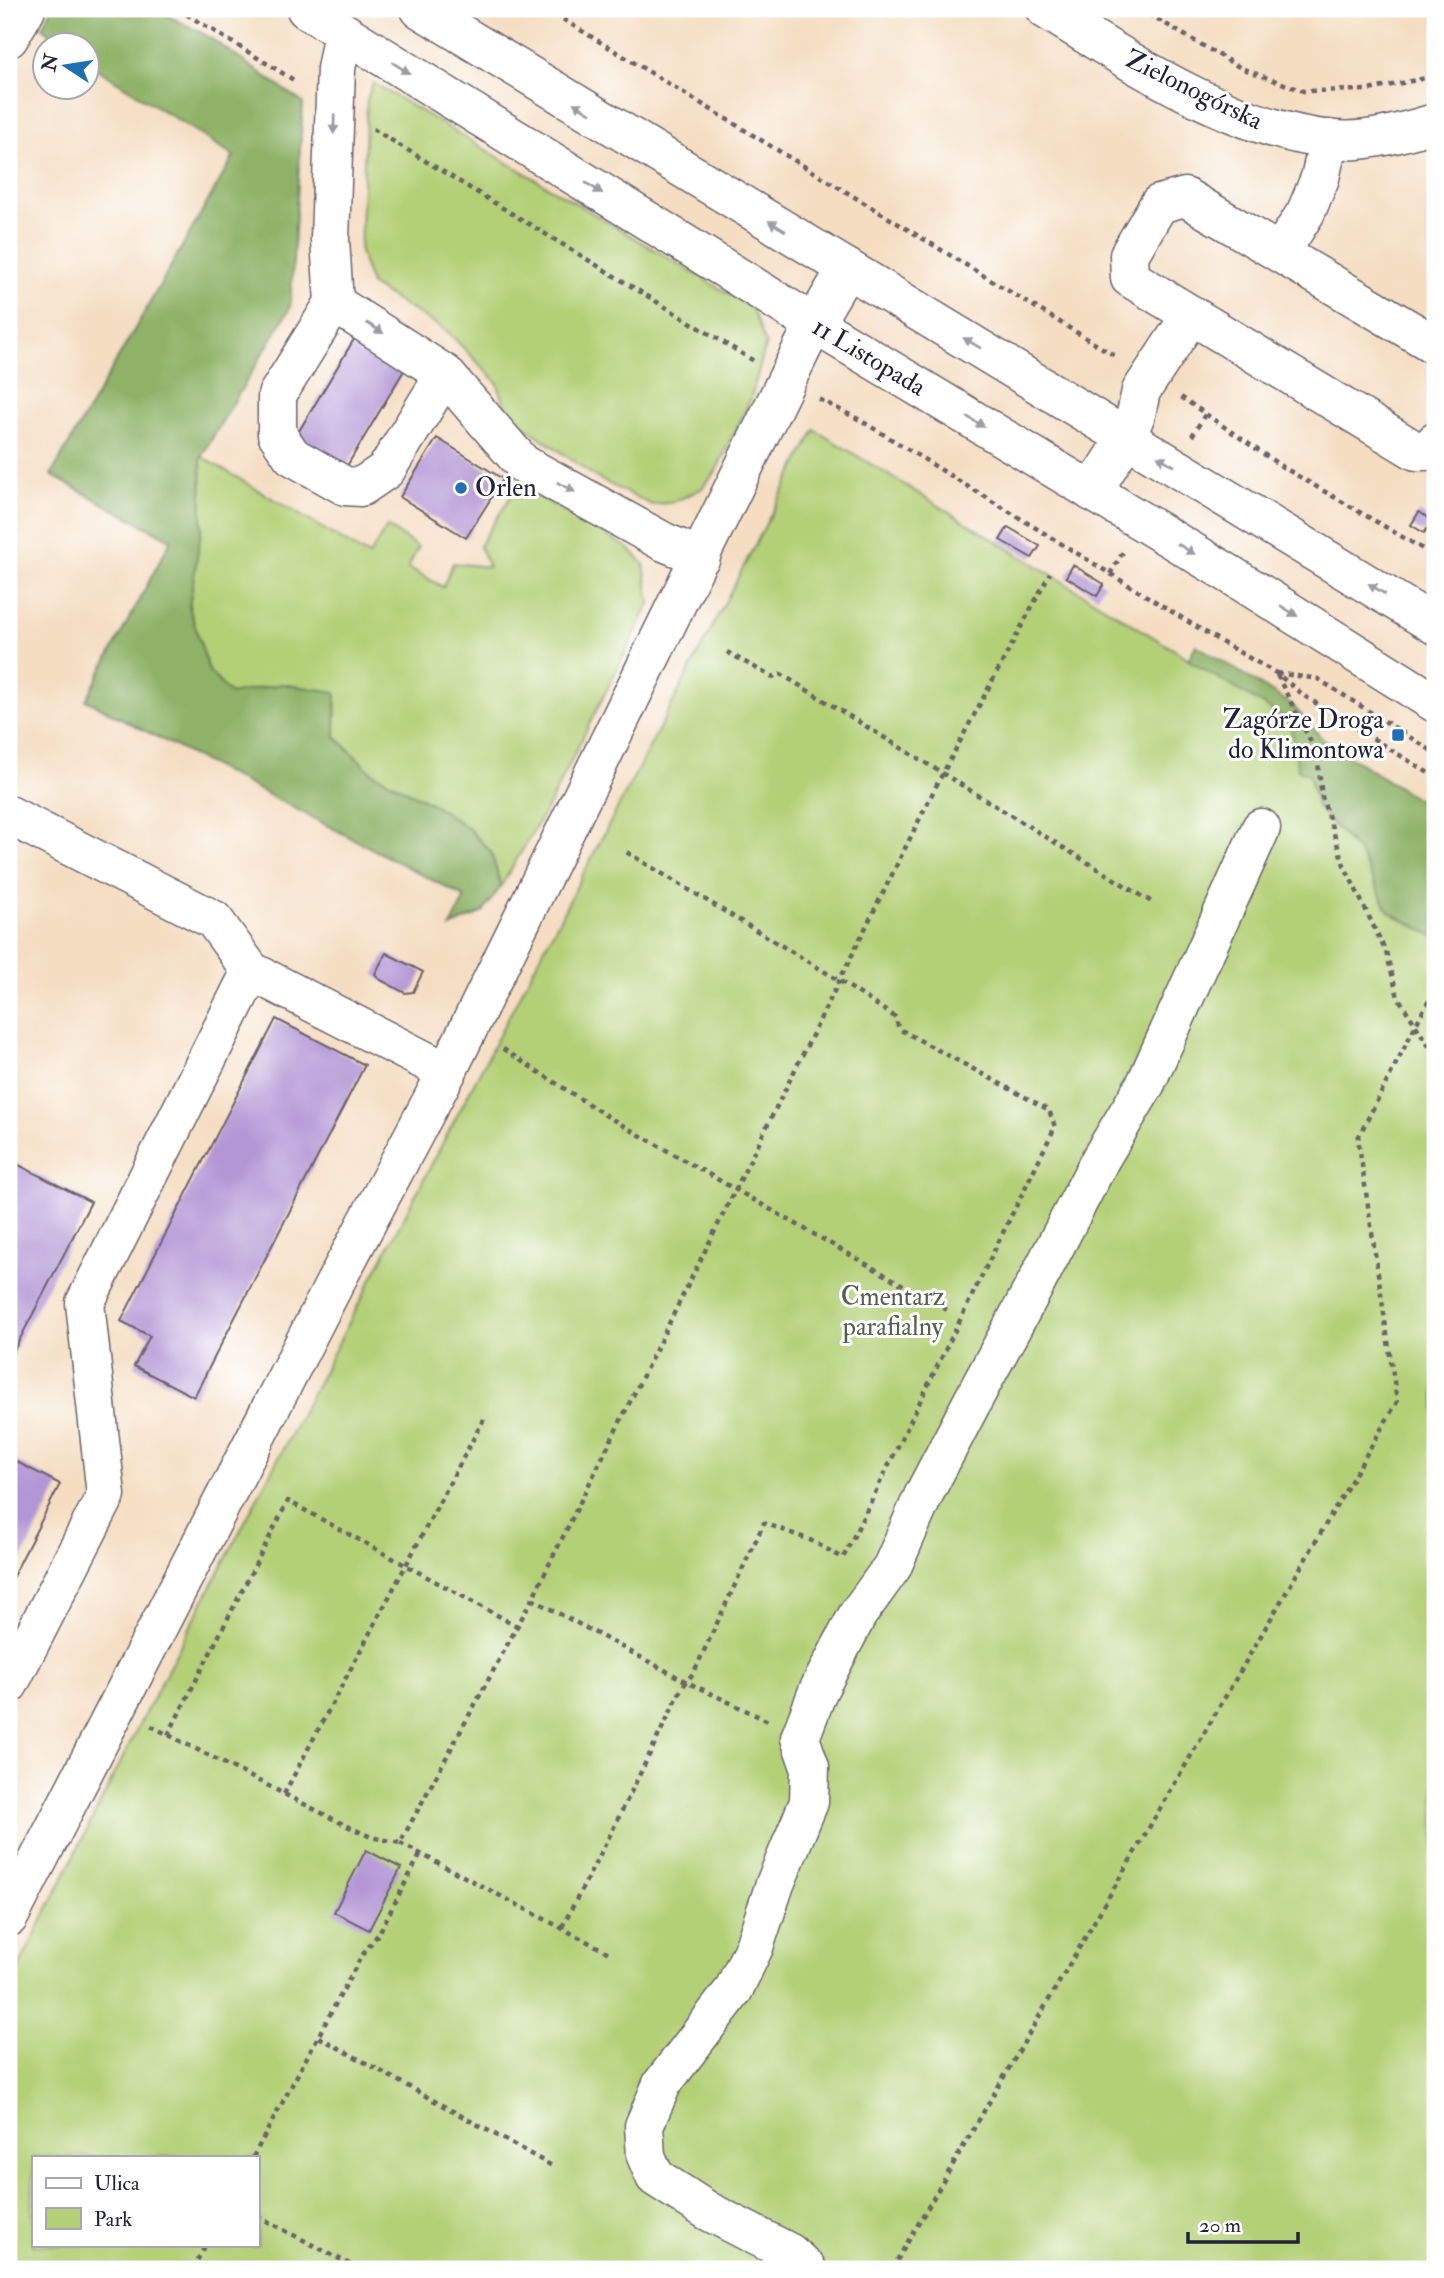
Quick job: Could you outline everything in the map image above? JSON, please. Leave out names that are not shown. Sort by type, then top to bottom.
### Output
[{"type":"main road","points":[[9,38],[26,9]]},
{"type":"main road","name":"11 Listopada","points":[[306,9],[350,20],[814,324],[1231,575],[1435,703]]},
{"type":"main road","points":[[420,9],[1435,625]]},
{"type":"main road","name":"Zielonogórska","points":[[1045,9],[1167,81],[1248,121],[1290,134],[1337,141],[1391,135],[1435,123]]},
{"type":"main road","points":[[350,20],[336,69],[330,239],[334,303],[277,395],[277,434],[292,456],[345,486],[361,487],[386,470],[445,374]]},
{"type":"main road","points":[[1280,253],[1306,212],[1320,178],[1329,139]]},
{"type":"main road","points":[[1435,345],[1185,197],[1159,204],[1129,255],[1130,278],[1416,451],[1427,451],[1435,442]]},
{"type":"main road","points":[[9,1917],[331,1290],[447,1072],[701,557],[785,380],[847,268]]},
{"type":"main road","points":[[334,303],[445,374],[523,464],[664,541],[701,557]]},
{"type":"main road","points":[[1092,492],[1127,437],[1146,384],[1191,315]]},
{"type":"main road","points":[[1091,415],[1110,408],[1146,384]]},
{"type":"main road","points":[[9,815],[214,920],[251,971],[447,1072]]},
{"type":"main road","points":[[807,2269],[790,2253],[708,2211],[655,2177],[646,2156],[645,2126],[662,2084],[733,1991],[754,1947],[775,1884],[808,1802],[810,1768],[800,1738],[818,1691],[852,1625],[892,1567],[924,1494],[982,1381],[1101,1157],[1146,1083],[1261,828]]},
{"type":"main road","points":[[9,1684],[106,1495],[85,1303],[251,971]]},
{"type":"path","points":[[178,9],[785,380],[860,420],[1276,673],[1306,697],[1435,777]]},
{"type":"path","points":[[546,9],[1146,384],[1206,413],[1281,466],[1435,556]]},
{"type":"path","points":[[1140,9],[1241,68],[1303,91],[1369,90],[1435,76]]},
{"type":"path","points":[[400,1843],[532,1599],[943,773],[1050,573]]},
{"type":"path","points":[[727,652],[772,677],[781,674],[1155,904]]},
{"type":"path","points":[[1276,673],[1318,679],[1435,753]]},
{"type":"path","points":[[1276,673],[1317,754],[1322,797],[1344,865],[1386,952],[1398,997],[1435,1056]]},
{"type":"path","points":[[562,1927],[609,1838],[764,1524],[810,1540],[844,1558],[1055,1127],[1049,1110],[900,1029],[895,1017],[840,981],[623,850]]},
{"type":"path","points":[[892,2269],[1397,1402],[1358,1138],[1426,1005],[1435,993]]},
{"type":"path","points":[[503,1049],[610,1118],[947,1310]]},
{"type":"path","points":[[284,1794],[486,1415]]},
{"type":"path","points":[[168,1735],[288,1501],[517,1626]]},
{"type":"path","points":[[532,1599],[687,1682],[800,1738]]},
{"type":"path","points":[[116,1709],[371,1837],[400,1843],[421,1853],[609,1953]]},
{"type":"path","points":[[254,2156],[361,1957],[379,1933],[421,1853]]},
{"type":"path","points":[[319,2037],[554,2167]]},
{"type":"path","points":[[259,2217],[359,2269]]},
{"type":"path","points":[[192,2269],[205,2246]]},
{"type":"green space","points":[[52,9],[155,9],[206,35],[303,103],[290,308],[201,457],[202,525],[189,607],[209,671],[230,694],[282,684],[336,692],[335,736],[371,772],[438,807],[468,828],[491,852],[501,886],[483,912],[451,927],[465,897],[86,700],[171,540],[51,475],[234,156],[102,72],[102,32],[47,32],[42,27]]},
{"type":"green space","points":[[373,83],[751,307],[766,344],[751,398],[715,473],[701,489],[674,502],[652,505],[597,478],[508,414],[497,382],[447,331],[371,285],[360,252],[367,99]]},
{"type":"green space","name":"Cmentarz parafialny","points":[[815,430],[1289,720],[1291,704],[1324,741],[1435,810],[1435,2269],[9,2269],[9,1987],[141,1721]]},
{"type":"green space","points":[[201,456],[369,556],[387,527],[418,547],[408,568],[443,587],[453,563],[489,567],[479,546],[518,485],[628,548],[644,564],[650,603],[550,803],[501,886],[491,852],[438,807],[371,772],[282,684],[230,694],[209,672],[189,607],[202,525]]},
{"type":"green space","points":[[1196,645],[1291,704],[1324,741],[1435,810],[1435,937],[1389,912],[1360,854],[1317,807],[1309,774],[1298,770],[1290,721],[1188,660]]},
{"type":"building","points":[[356,336],[406,367],[344,471],[293,441]]},
{"type":"building","points":[[437,438],[503,479],[466,538],[400,497]]},
{"type":"building","points":[[1419,512],[1433,521],[1424,533],[1411,525]]},
{"type":"building","points":[[1008,527],[1040,546],[1032,558],[1000,540]]},
{"type":"building","points":[[1073,565],[1104,584],[1097,596],[1066,577]]},
{"type":"building","points":[[386,953],[423,972],[413,992],[405,993],[375,974]]},
{"type":"building","points":[[276,1019],[365,1065],[194,1397],[134,1366],[150,1336],[121,1321]]},
{"type":"building","points":[[9,1160],[91,1202],[9,1360]]},
{"type":"building","points":[[9,1458],[60,1484],[9,1584]]},
{"type":"building","points":[[366,1850],[401,1868],[369,1930],[334,1912]]},
{"type":"place","name":"Orlen","points":[[461,488]]},
{"type":"place","name":"Zagórze Droga do Klimontowa","points":[[1398,735]]}]
